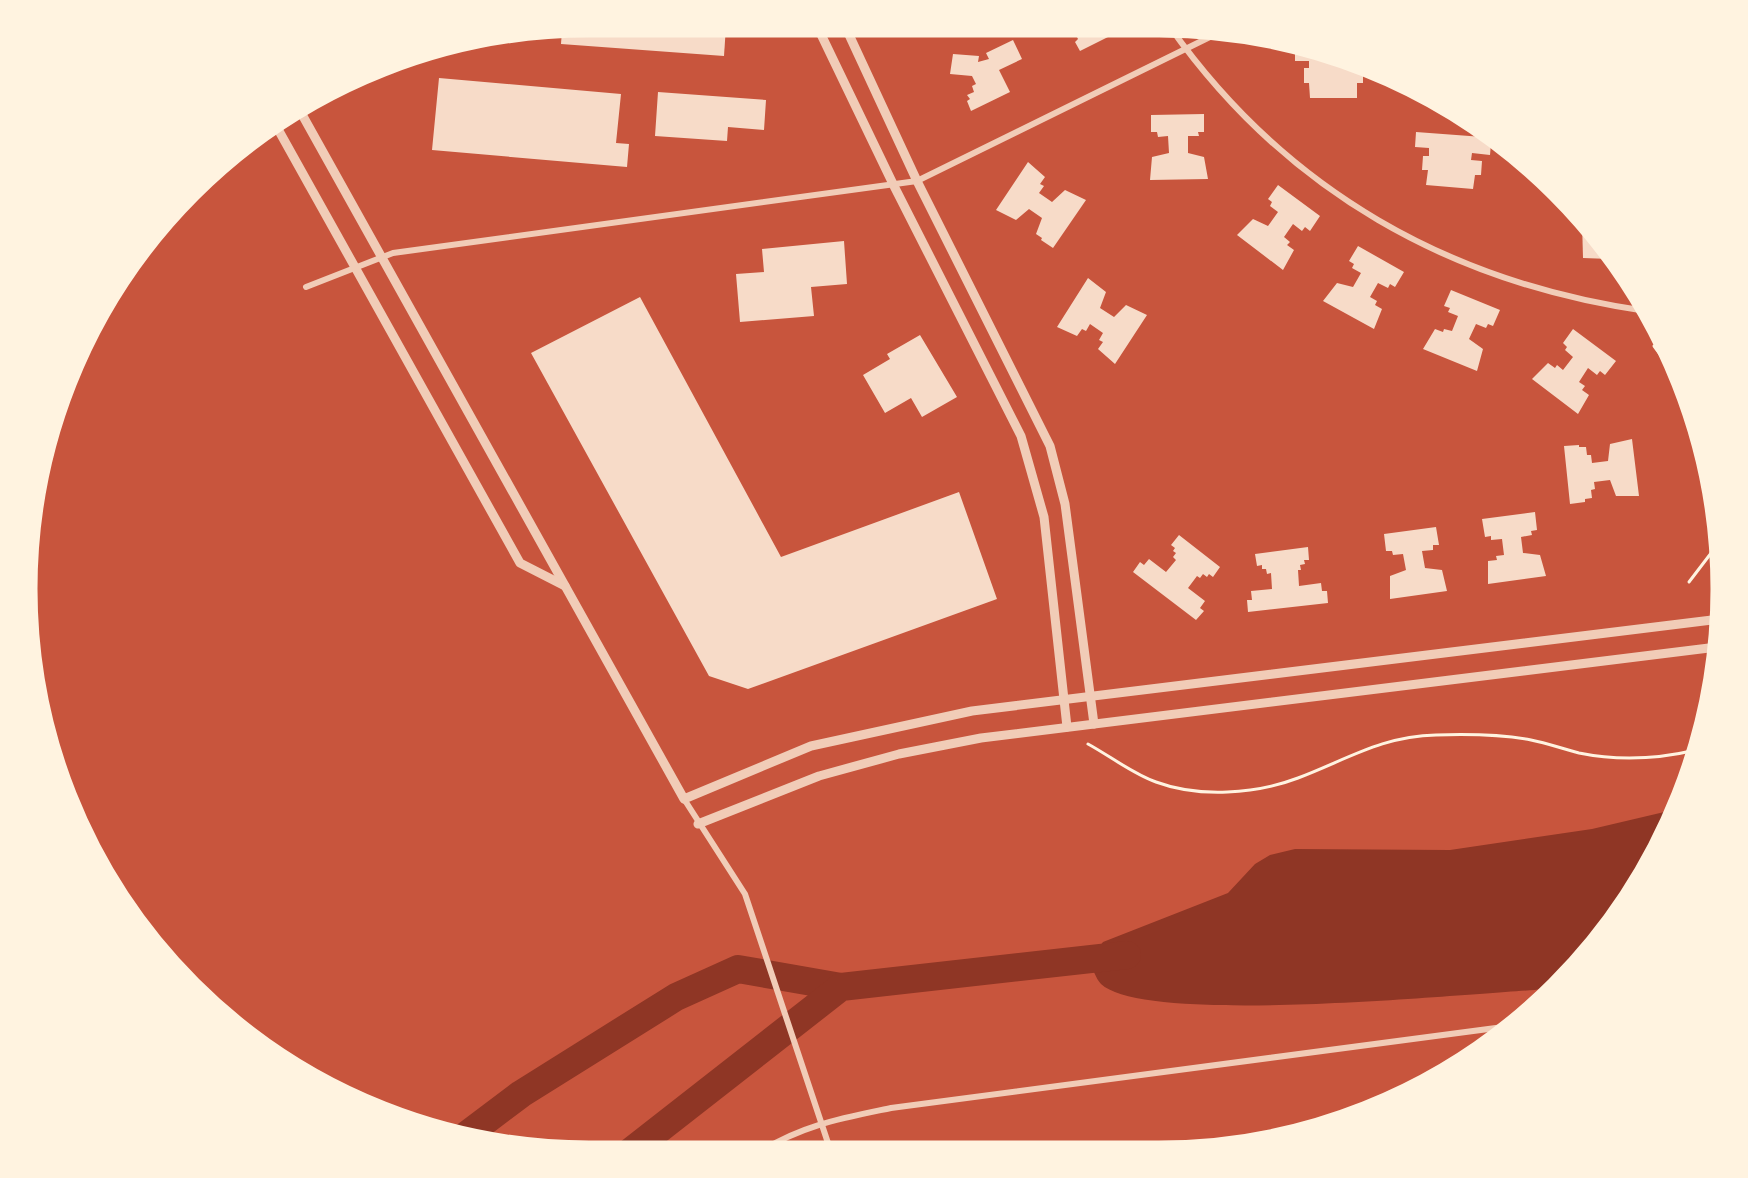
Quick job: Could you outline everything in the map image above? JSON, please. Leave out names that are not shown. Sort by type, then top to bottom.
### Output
[{"type":"street","points":[[822,36],[894,186],[1021,436],[1044,517],[1067,728]]},
{"type":"street","points":[[850,36],[916,181],[1050,446],[1065,504],[1094,724]]},
{"type":"street","points":[[1177,37],[1234,106],[1294,162],[1361,210],[1433,250],[1509,281],[1589,303],[1636,310]]},
{"type":"street","points":[[306,287],[393,253],[894,186],[916,181],[1207,38]]},
{"type":"street","points":[[303,116],[698,824],[745,894],[827,1142]]},
{"type":"street","points":[[279,131],[520,563],[565,586]]},
{"type":"street","points":[[684,799],[811,746],[918,721],[1064,699],[1711,620]]},
{"type":"street","points":[[698,824],[819,776],[869,762],[981,738],[1708,648]]},
{"type":"street","points":[[777,1142],[820,1122],[891,1108],[1496,1028]]},
{"type":"path","points":[[1654,346],[1659,353]]},
{"type":"path","points":[[1689,582],[1711,553]]},
{"type":"path","points":[[1089,744],[1155,782],[1200,791],[1269,788],[1299,778],[1357,751],[1387,742],[1433,735],[1483,735],[1531,740],[1581,753],[1627,759],[1668,756],[1687,752]]},
{"type":"shaded area","points":[[1665,812],[1638,866],[1598,926],[1575,954],[1541,989],[1308,1004],[1178,1003],[1130,996],[1101,984],[1089,960],[1103,942],[1228,893],[1255,864],[1270,855],[1295,849],[1450,850],[1592,829]]},
{"type":"building","points":[[725,36],[724,56],[561,44],[562,37]]},
{"type":"building","points":[[1076,36],[1110,36],[1080,51],[1075,42],[1078,39]]},
{"type":"building","points":[[1013,40],[1022,59],[999,70],[1010,92],[971,111],[967,101],[970,99],[967,95],[974,92],[972,86],[976,84],[972,76],[950,74],[953,54],[979,56],[978,62],[989,59],[986,53]]},
{"type":"building","points":[[1295,53],[1363,75],[1363,83],[1357,83],[1357,98],[1310,98],[1309,83],[1304,83],[1304,68],[1309,68],[1309,61],[1295,61]]},
{"type":"building","points":[[439,78],[621,94],[616,143],[629,144],[627,167],[432,150]]},
{"type":"building","points":[[658,92],[766,100],[764,130],[728,127],[727,141],[655,136]]},
{"type":"building","points":[[1204,114],[1204,132],[1198,132],[1199,136],[1188,136],[1188,153],[1204,157],[1208,179],[1150,180],[1152,157],[1169,153],[1168,136],[1158,137],[1157,132],[1151,132],[1151,115]]},
{"type":"building","points":[[1416,132],[1477,137],[1491,146],[1490,155],[1472,153],[1471,160],[1482,161],[1481,175],[1475,175],[1473,189],[1426,185],[1428,170],[1422,170],[1423,156],[1429,156],[1429,148],[1415,147]]},
{"type":"building","points":[[1028,162],[1045,177],[1040,184],[1044,186],[1039,193],[1052,202],[1065,190],[1086,200],[1053,248],[1036,234],[1042,218],[1029,209],[1016,220],[996,210]]},
{"type":"building","points":[[1278,185],[1320,216],[1310,231],[1305,227],[1302,231],[1293,224],[1284,237],[1290,242],[1287,245],[1294,250],[1283,270],[1237,235],[1253,219],[1268,226],[1278,212],[1270,206],[1272,202],[1268,199]]},
{"type":"building","points":[[1582,233],[1603,259],[1583,258]]},
{"type":"building","points":[[844,241],[847,284],[811,287],[814,316],[740,322],[736,274],[764,272],[762,249]]},
{"type":"building","points":[[1358,246],[1404,272],[1395,287],[1390,284],[1388,288],[1378,283],[1370,297],[1377,301],[1375,305],[1382,309],[1374,329],[1323,301],[1337,283],[1353,287],[1361,273],[1352,268],[1354,264],[1349,261]]},
{"type":"building","points":[[1088,278],[1106,292],[1100,308],[1114,317],[1126,305],[1147,315],[1115,364],[1098,349],[1103,342],[1099,340],[1103,333],[1090,324],[1086,331],[1082,329],[1077,336],[1057,327]]},
{"type":"building","points":[[1451,290],[1500,310],[1493,326],[1488,324],[1486,328],[1476,324],[1469,339],[1483,349],[1477,371],[1423,349],[1435,329],[1443,332],[1444,329],[1452,331],[1458,316],[1448,312],[1450,308],[1444,306]]},
{"type":"building","points":[[640,297],[781,557],[959,492],[997,599],[748,689],[709,676],[531,353]]},
{"type":"building","points":[[1573,329],[1616,361],[1605,375],[1600,371],[1597,375],[1588,368],[1579,382],[1585,386],[1582,390],[1589,395],[1578,414],[1532,379],[1548,363],[1555,368],[1557,365],[1563,370],[1573,357],[1565,350],[1567,347],[1563,343]]},
{"type":"building","points":[[920,335],[957,397],[922,417],[911,398],[885,413],[863,375],[890,359],[887,354]]},
{"type":"building","points":[[1632,439],[1639,496],[1616,496],[1610,480],[1594,482],[1595,489],[1591,490],[1592,498],[1585,499],[1585,502],[1570,504],[1564,446],[1586,447],[1587,455],[1591,455],[1592,463],[1608,461],[1610,444]]},
{"type":"building","points":[[1535,512],[1537,530],[1531,531],[1532,535],[1521,537],[1523,553],[1540,555],[1546,576],[1488,584],[1488,561],[1497,560],[1496,556],[1504,555],[1502,539],[1491,540],[1491,536],[1485,537],[1482,519]]},
{"type":"building","points":[[1436,527],[1439,545],[1433,545],[1433,550],[1422,551],[1425,568],[1442,570],[1447,591],[1390,599],[1390,576],[1406,570],[1403,554],[1393,555],[1392,551],[1386,551],[1384,534]]},
{"type":"building","points":[[1179,535],[1220,567],[1213,577],[1209,574],[1207,577],[1203,574],[1200,578],[1197,576],[1188,588],[1205,601],[1200,608],[1204,611],[1196,620],[1133,572],[1140,562],[1144,565],[1149,559],[1166,572],[1176,560],[1173,557],[1176,553],[1173,551],[1175,548],[1171,545]]},
{"type":"building","points":[[1308,547],[1309,560],[1304,560],[1305,564],[1300,565],[1301,570],[1298,570],[1299,586],[1321,583],[1322,591],[1327,591],[1328,603],[1248,612],[1247,600],[1252,600],[1251,591],[1272,589],[1271,573],[1267,574],[1266,569],[1262,569],[1262,565],[1257,566],[1255,554]]},
{"type":"waterway","points":[[643,1142],[841,987],[1127,955]]},
{"type":"waterway","points":[[474,1129],[521,1094],[676,997],[738,969],[841,987]]}]
